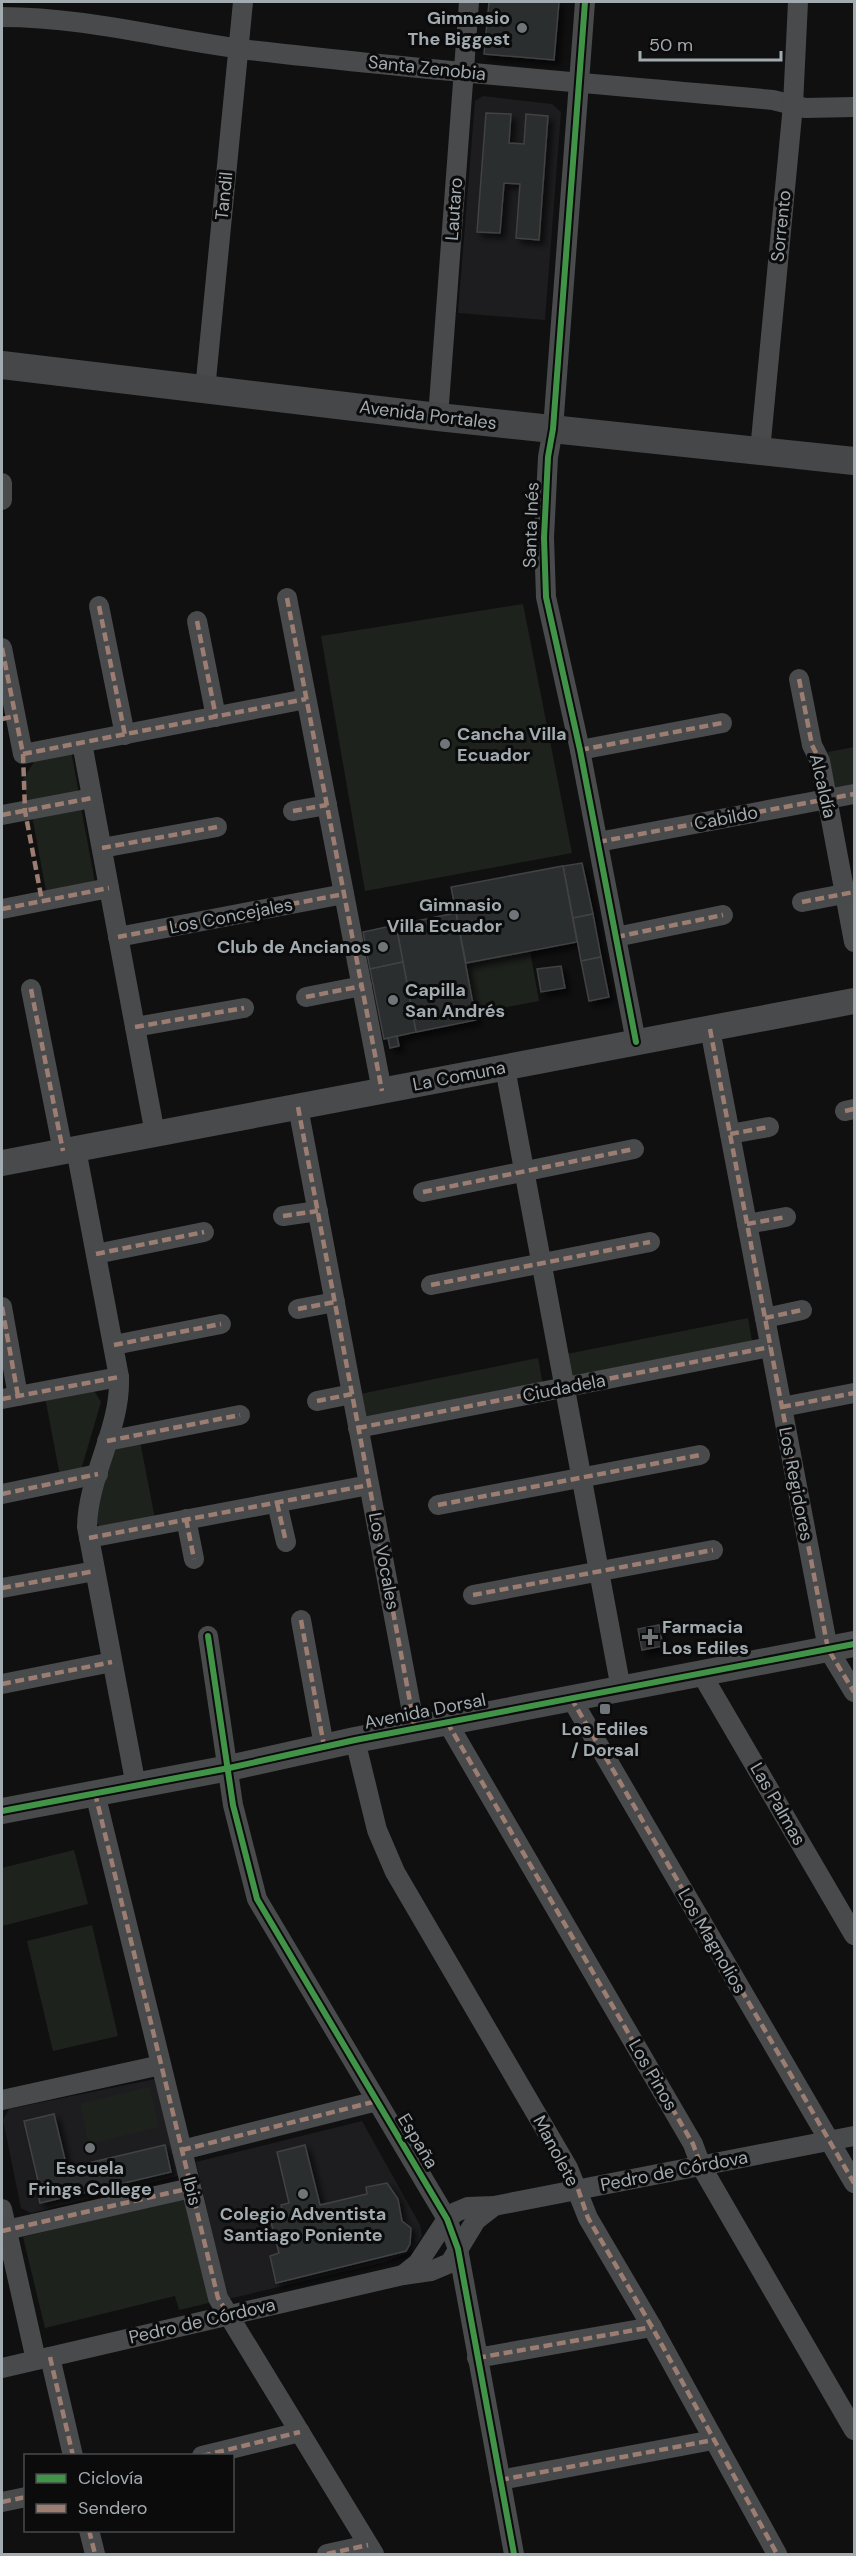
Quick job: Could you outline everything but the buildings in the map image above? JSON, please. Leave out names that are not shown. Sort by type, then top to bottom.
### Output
[{"type":"main road","name":"Avenida Portales","points":[[2,365],[438,417],[855,461]]},
{"type":"street","name":"Tandil","points":[[205,390],[243,2]]},
{"type":"street","name":"Lautaro","points":[[438,417],[469,2]]},
{"type":"street","name":"Santa Inés","points":[[585,2],[553,429],[548,457],[544,572],[550,622],[580,750],[636,1042]]},
{"type":"street","name":"Sorrento","points":[[760,451],[793,105],[798,2]]},
{"type":"street","name":"Santa Zenobia","points":[[2,18],[58,10],[239,48],[464,73],[772,100],[805,108],[855,107]]},
{"type":"street","points":[[2,483],[2,500]]},
{"type":"street","points":[[287,598],[382,1091]]},
{"type":"street","points":[[99,606],[125,735]]},
{"type":"street","points":[[197,621],[216,717]]},
{"type":"street","points":[[2,648],[8,717],[23,754],[306,699]]},
{"type":"street","name":"Alcaldía","points":[[798,679],[850,893],[855,942]]},
{"type":"street","points":[[580,750],[722,723]]},
{"type":"street","points":[[82,743],[155,1134]]},
{"type":"street","name":"Cabildo","points":[[598,843],[855,794]]},
{"type":"street","points":[[2,815],[92,798]]},
{"type":"street","points":[[293,811],[327,805]]},
{"type":"street","points":[[102,848],[217,826]]},
{"type":"street","points":[[2,909],[109,888]]},
{"type":"street","points":[[802,902],[850,893]]},
{"type":"street","name":"Los Concejales","points":[[118,937],[344,894]]},
{"type":"street","points":[[616,937],[723,915]]},
{"type":"street","points":[[306,998],[362,986]]},
{"type":"street","points":[[30,989],[96,1254],[119,1377],[118,1398],[89,1506],[89,1538],[136,1786]]},
{"type":"street","name":"La Comuna","points":[[2,1163],[855,1001]]},
{"type":"street","points":[[135,1027],[244,1008]]},
{"type":"street","name":"Los Regidores","points":[[710,1029],[828,1649]]},
{"type":"street","points":[[505,1068],[621,1689]]},
{"type":"street","name":"Los Vocales","points":[[298,1107],[415,1728]]},
{"type":"street","points":[[730,1134],[769,1127]]},
{"type":"street","points":[[423,1192],[634,1149]]},
{"type":"street","points":[[283,1216],[318,1210]]},
{"type":"street","points":[[747,1224],[786,1217]]},
{"type":"street","points":[[96,1254],[204,1232]]},
{"type":"street","points":[[431,1285],[650,1242]]},
{"type":"street","points":[[298,1309],[335,1302]]},
{"type":"street","points":[[2,1307],[10,1397],[119,1377]]},
{"type":"street","points":[[765,1318],[802,1310]]},
{"type":"street","points":[[114,1345],[221,1324]]},
{"type":"street","name":"Ciudadela","points":[[358,1428],[770,1347]]},
{"type":"street","points":[[782,1407],[855,1393]]},
{"type":"street","points":[[317,1401],[352,1394]]},
{"type":"street","points":[[107,1441],[240,1415]]},
{"type":"street","points":[[438,1505],[700,1455]]},
{"type":"street","points":[[2,1494],[98,1474]]},
{"type":"street","points":[[89,1538],[369,1485]]},
{"type":"street","points":[[277,1503],[286,1542]]},
{"type":"street","points":[[186,1520],[194,1559]]},
{"type":"street","points":[[473,1595],[714,1550]]},
{"type":"street","points":[[2,1588],[95,1571]]},
{"type":"street","points":[[301,1620],[324,1746]]},
{"type":"street","name":"España","points":[[208,1636],[233,1805],[258,1899],[447,2219],[458,2249],[514,2554]]},
{"type":"street","name":"Avenida Dorsal","points":[[2,1811],[229,1768],[415,1728],[855,1644]]},
{"type":"street","points":[[828,1649],[855,1692]]},
{"type":"street","points":[[2,1684],[112,1662]]},
{"type":"street","name":"Las Palmas","points":[[701,1674],[855,1935]]},
{"type":"street","name":"Los Magnolios","points":[[571,1698],[855,2183]]},
{"type":"street","name":"Los Pinos","points":[[447,1722],[693,2144],[701,2166],[855,2430]]},
{"type":"street","name":"Manolete","points":[[355,1740],[377,1830],[388,1859],[568,2168],[588,2218],[652,2327],[777,2554]]},
{"type":"street","name":"Ibis","points":[[95,1793],[218,2298],[371,2550]]},
{"type":"street","points":[[2,2100],[161,2065]]},
{"type":"street","points":[[182,2151],[377,2101]]},
{"type":"street","name":"Pedro de Córdova","points":[[447,2219],[456,2211],[468,2207],[494,2206],[855,2136]]},
{"type":"street","points":[[4,2231],[191,2188]]},
{"type":"street","name":"Pedro de Córdova","points":[[2,2368],[441,2268],[450,2263],[476,2220],[494,2206]]},
{"type":"street","points":[[2,2209],[4,2231],[72,2454]]},
{"type":"street","points":[[403,2275],[418,2263],[447,2219]]},
{"type":"street","points":[[477,2358],[652,2327]]},
{"type":"street","points":[[211,2454],[300,2433]]},
{"type":"street","points":[[500,2480],[714,2440]]},
{"type":"street","points":[[2,2502],[24,2497]]},
{"type":"street","points":[[90,2532],[95,2554]]},
{"type":"street","points":[[327,2554],[371,2550]]},
{"type":"shaded area","points":[[483,96],[552,104],[561,112],[545,320],[458,313],[475,101]]},
{"type":"shaded area","name":"Cancha Villa Ecuador","points":[[523,604],[572,853],[365,891],[321,636]]},
{"type":"shaded area","points":[[854,747],[854,788],[835,791],[828,752]]},
{"type":"shaded area","points":[[71,751],[79,794],[28,803],[23,779],[36,759]]},
{"type":"shaded area","points":[[81,807],[96,888],[47,896],[32,816]]},
{"type":"shaded area","points":[[530,951],[539,1001],[475,1013],[466,963]]},
{"type":"shaded area","points":[[748,1318],[753,1347],[571,1381],[567,1354]]},
{"type":"shaded area","points":[[538,1358],[543,1385],[366,1422],[360,1394]]},
{"type":"shaded area","points":[[93,1389],[101,1402],[80,1473],[60,1476],[45,1397]]},
{"type":"shaded area","points":[[140,1441],[155,1519],[101,1530],[96,1521],[98,1505],[116,1446]]},
{"type":"shaded area","points":[[74,1850],[88,1904],[2,1926],[2,1868]]},
{"type":"shaded area","points":[[92,1925],[118,2036],[53,2051],[27,1941]]},
{"type":"shaded area","name":"Escuela Frings College","points":[[155,2079],[178,2176],[31,2213],[21,2208],[3,2120],[9,2109]]},
{"type":"shaded area","points":[[149,2087],[159,2127],[89,2144],[80,2104]]},
{"type":"shaded area","name":"Colegio Adventista Santiago Poniente","points":[[362,2121],[420,2225],[422,2236],[413,2251],[385,2262],[228,2299],[196,2162]]},
{"type":"shaded area","points":[[187,2197],[213,2302],[179,2310],[175,2296],[45,2328],[23,2237]]},
{"type":"marked path","points":[[287,598],[382,1091]]},
{"type":"marked path","points":[[99,606],[125,735]]},
{"type":"marked path","points":[[197,621],[216,717]]},
{"type":"marked path","points":[[2,648],[23,754],[25,811],[42,901]]},
{"type":"marked path","points":[[799,679],[812,745],[820,761]]},
{"type":"marked path","points":[[23,754],[306,699]]},
{"type":"marked path","points":[[2,719],[15,716]]},
{"type":"marked path","points":[[580,750],[722,723]]},
{"type":"marked path","points":[[598,842],[854,794]]},
{"type":"marked path","points":[[2,815],[92,798]]},
{"type":"marked path","points":[[293,811],[327,805]]},
{"type":"marked path","points":[[102,848],[217,827]]},
{"type":"marked path","points":[[2,909],[109,888]]},
{"type":"marked path","points":[[802,902],[854,892]]},
{"type":"marked path","points":[[118,937],[344,894]]},
{"type":"marked path","points":[[616,937],[723,915]]},
{"type":"marked path","points":[[306,997],[362,986]]},
{"type":"marked path","points":[[31,989],[63,1151]]},
{"type":"marked path","points":[[135,1027],[244,1008]]},
{"type":"marked path","points":[[710,1029],[828,1649],[854,1692]]},
{"type":"marked path","points":[[298,1107],[415,1728]]},
{"type":"marked path","points":[[845,1111],[854,1109]]},
{"type":"marked path","points":[[730,1134],[769,1127]]},
{"type":"marked path","points":[[423,1192],[634,1149]]},
{"type":"marked path","points":[[283,1216],[318,1211]]},
{"type":"marked path","points":[[747,1224],[786,1217]]},
{"type":"marked path","points":[[96,1254],[204,1232]]},
{"type":"marked path","points":[[431,1285],[650,1242]]},
{"type":"marked path","points":[[298,1309],[335,1302]]},
{"type":"marked path","points":[[2,1307],[18,1396]]},
{"type":"marked path","points":[[765,1318],[802,1310]]},
{"type":"marked path","points":[[114,1345],[221,1324]]},
{"type":"marked path","points":[[358,1428],[770,1347]]},
{"type":"marked path","points":[[2,1399],[119,1377]]},
{"type":"marked path","points":[[782,1407],[854,1393]]},
{"type":"marked path","points":[[317,1401],[352,1394]]},
{"type":"marked path","points":[[107,1441],[240,1415]]},
{"type":"marked path","points":[[438,1505],[700,1455]]},
{"type":"marked path","points":[[2,1494],[98,1474]]},
{"type":"marked path","points":[[89,1538],[369,1485]]},
{"type":"marked path","points":[[277,1503],[286,1542]]},
{"type":"marked path","points":[[186,1519],[194,1559]]},
{"type":"marked path","points":[[473,1595],[713,1550]]},
{"type":"marked path","points":[[2,1588],[95,1571]]},
{"type":"marked path","points":[[301,1620],[324,1746]]},
{"type":"marked path","points":[[2,1684],[112,1662]]},
{"type":"marked path","points":[[571,1698],[854,2183]]},
{"type":"marked path","points":[[447,1722],[693,2144],[701,2166]]},
{"type":"marked path","points":[[95,1793],[218,2298],[229,2315]]},
{"type":"marked path","points":[[182,2150],[377,2101]]},
{"type":"marked path","points":[[2,2231],[191,2188]]},
{"type":"marked path","points":[[578,2189],[588,2218],[652,2327],[777,2554]]},
{"type":"marked path","points":[[477,2358],[652,2327]]},
{"type":"marked path","points":[[50,2357],[73,2454]]},
{"type":"marked path","points":[[210,2454],[300,2432]]},
{"type":"marked path","points":[[500,2480],[713,2440]]},
{"type":"marked path","points":[[2,2502],[24,2497]]},
{"type":"marked path","points":[[90,2532],[95,2554]]},
{"type":"marked path","points":[[327,2554],[368,2545]]},
{"type":"cycle path","points":[[585,2],[553,429],[548,457],[544,538],[546,597],[580,750],[636,1042]]},
{"type":"cycle path","points":[[208,1636],[233,1805],[257,1899],[447,2219],[458,2249],[514,2554]]},
{"type":"cycle path","points":[[2,1811],[854,1644]]},
{"type":"place","name":"Gimnasio The Biggest","points":[[522,28]]},
{"type":"place","name":"Cancha Villa Ecuador","points":[[445,744]]},
{"type":"place","name":"Gimnasio Villa Ecuador","points":[[514,915]]},
{"type":"place","name":"Club de Ancianos","points":[[383,947]]},
{"type":"place","name":"Capilla San Andrés","points":[[393,1000]]},
{"type":"place","name":"Farmacia Los Ediles","points":[[650,1637]]},
{"type":"place","name":"Los Ediles / Dorsal","points":[[605,1709]]},
{"type":"place","name":"Escuela Frings College","points":[[90,2148]]},
{"type":"place","name":"Colegio Adventista Santiago Poniente","points":[[303,2194]]}]
